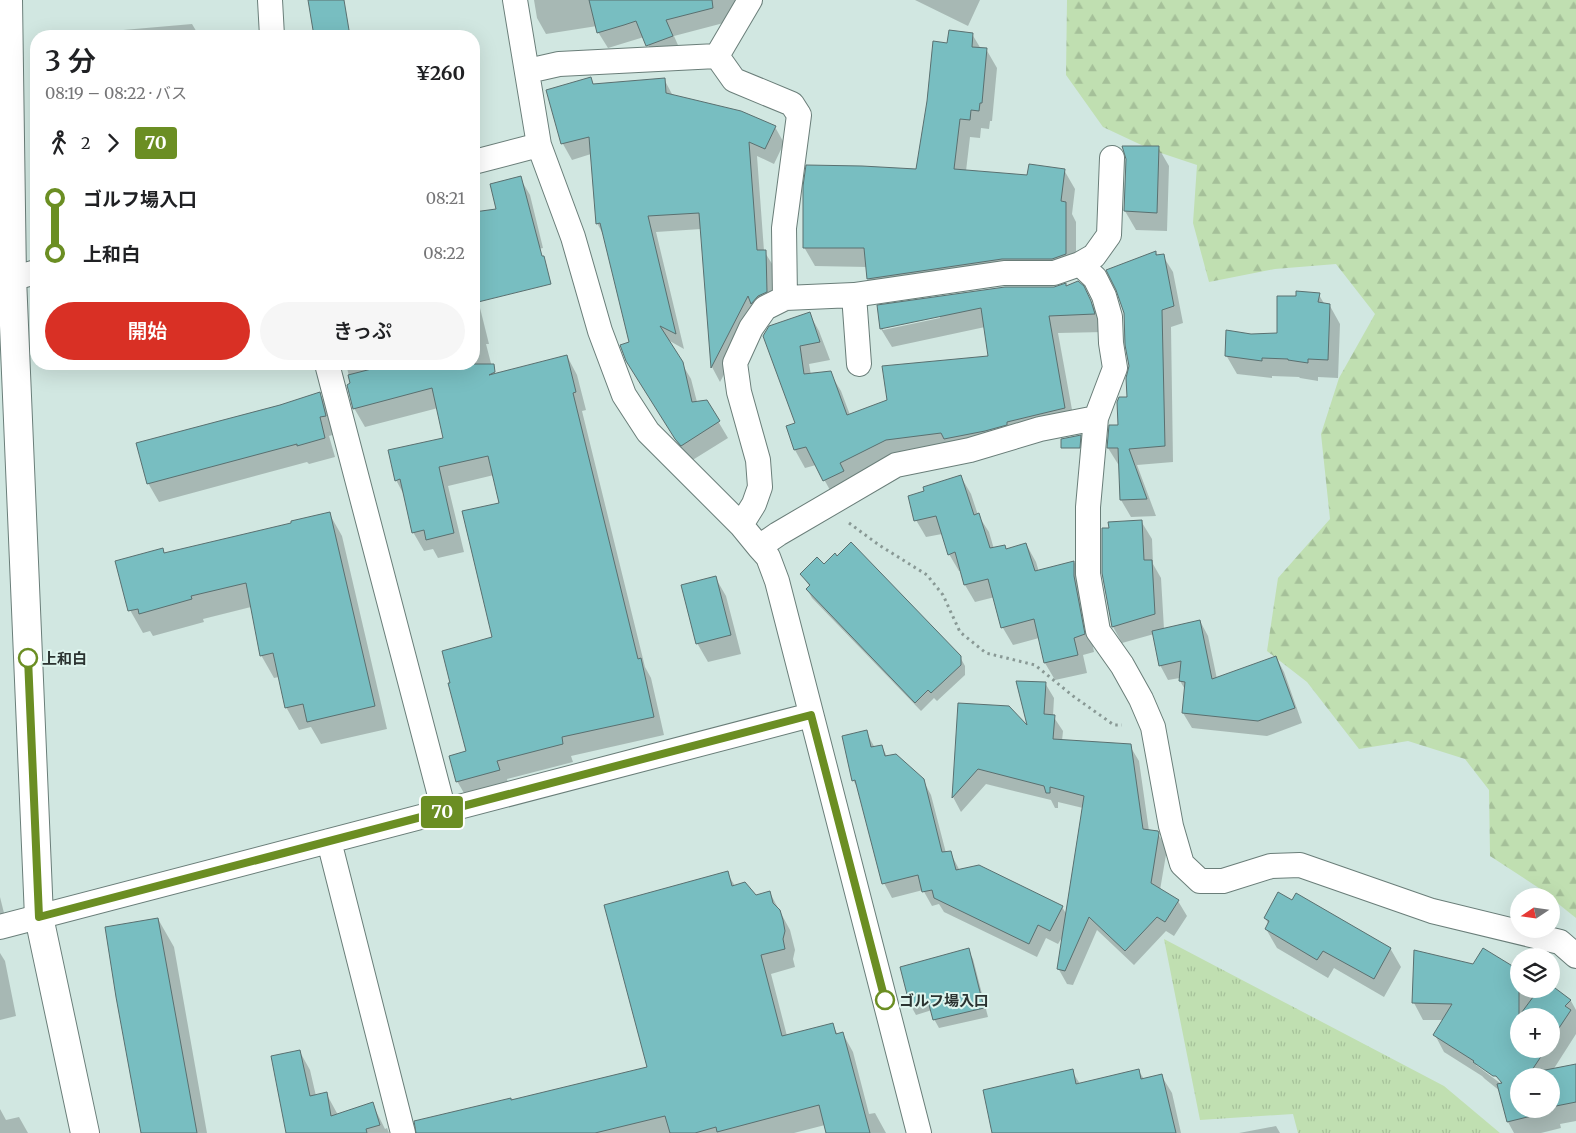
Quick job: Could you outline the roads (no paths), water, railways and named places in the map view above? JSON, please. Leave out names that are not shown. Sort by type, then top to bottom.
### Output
[{"type":"street","points":[[8,0],[39,917],[85,1133]]},
{"type":"street","points":[[270,0],[272,30]]},
{"type":"street","points":[[515,0],[539,145],[573,237],[600,331],[624,395],[648,432],[741,526],[759,547],[768,558],[777,581],[919,1133]]},
{"type":"street","points":[[717,56],[750,0]]},
{"type":"street","points":[[528,71],[560,64],[717,56]]},
{"type":"street","points":[[717,56],[734,80],[792,104],[799,115],[784,228],[785,298]]},
{"type":"street","points":[[480,160],[539,145]]},
{"type":"street","points":[[741,526],[754,504],[760,487],[758,460],[739,392],[735,363],[751,328],[765,308],[785,298],[854,295],[1004,273],[1054,273],[1080,264],[1094,256],[1109,235],[1112,158]]},
{"type":"street","points":[[1080,264],[1095,278],[1104,296],[1110,317],[1110,343],[1115,368],[1096,418],[1088,516],[1088,574],[1096,622],[1098,631],[1122,665],[1141,699],[1152,727],[1171,826],[1182,864],[1200,882],[1223,881],[1271,866],[1300,865],[1432,911],[1560,942],[1576,956]]},
{"type":"street","points":[[854,295],[859,364]]},
{"type":"street","points":[[329,370],[444,811]]},
{"type":"street","points":[[759,547],[896,464],[970,450],[1040,429],[1096,418]]},
{"type":"street","points":[[0,927],[811,715]]},
{"type":"street","points":[[329,841],[403,1133]]},
{"type":"place","name":"上和白","points":[[28,658]]},
{"type":"place","name":"ゴルフ場入口","points":[[885,1000]]}]
